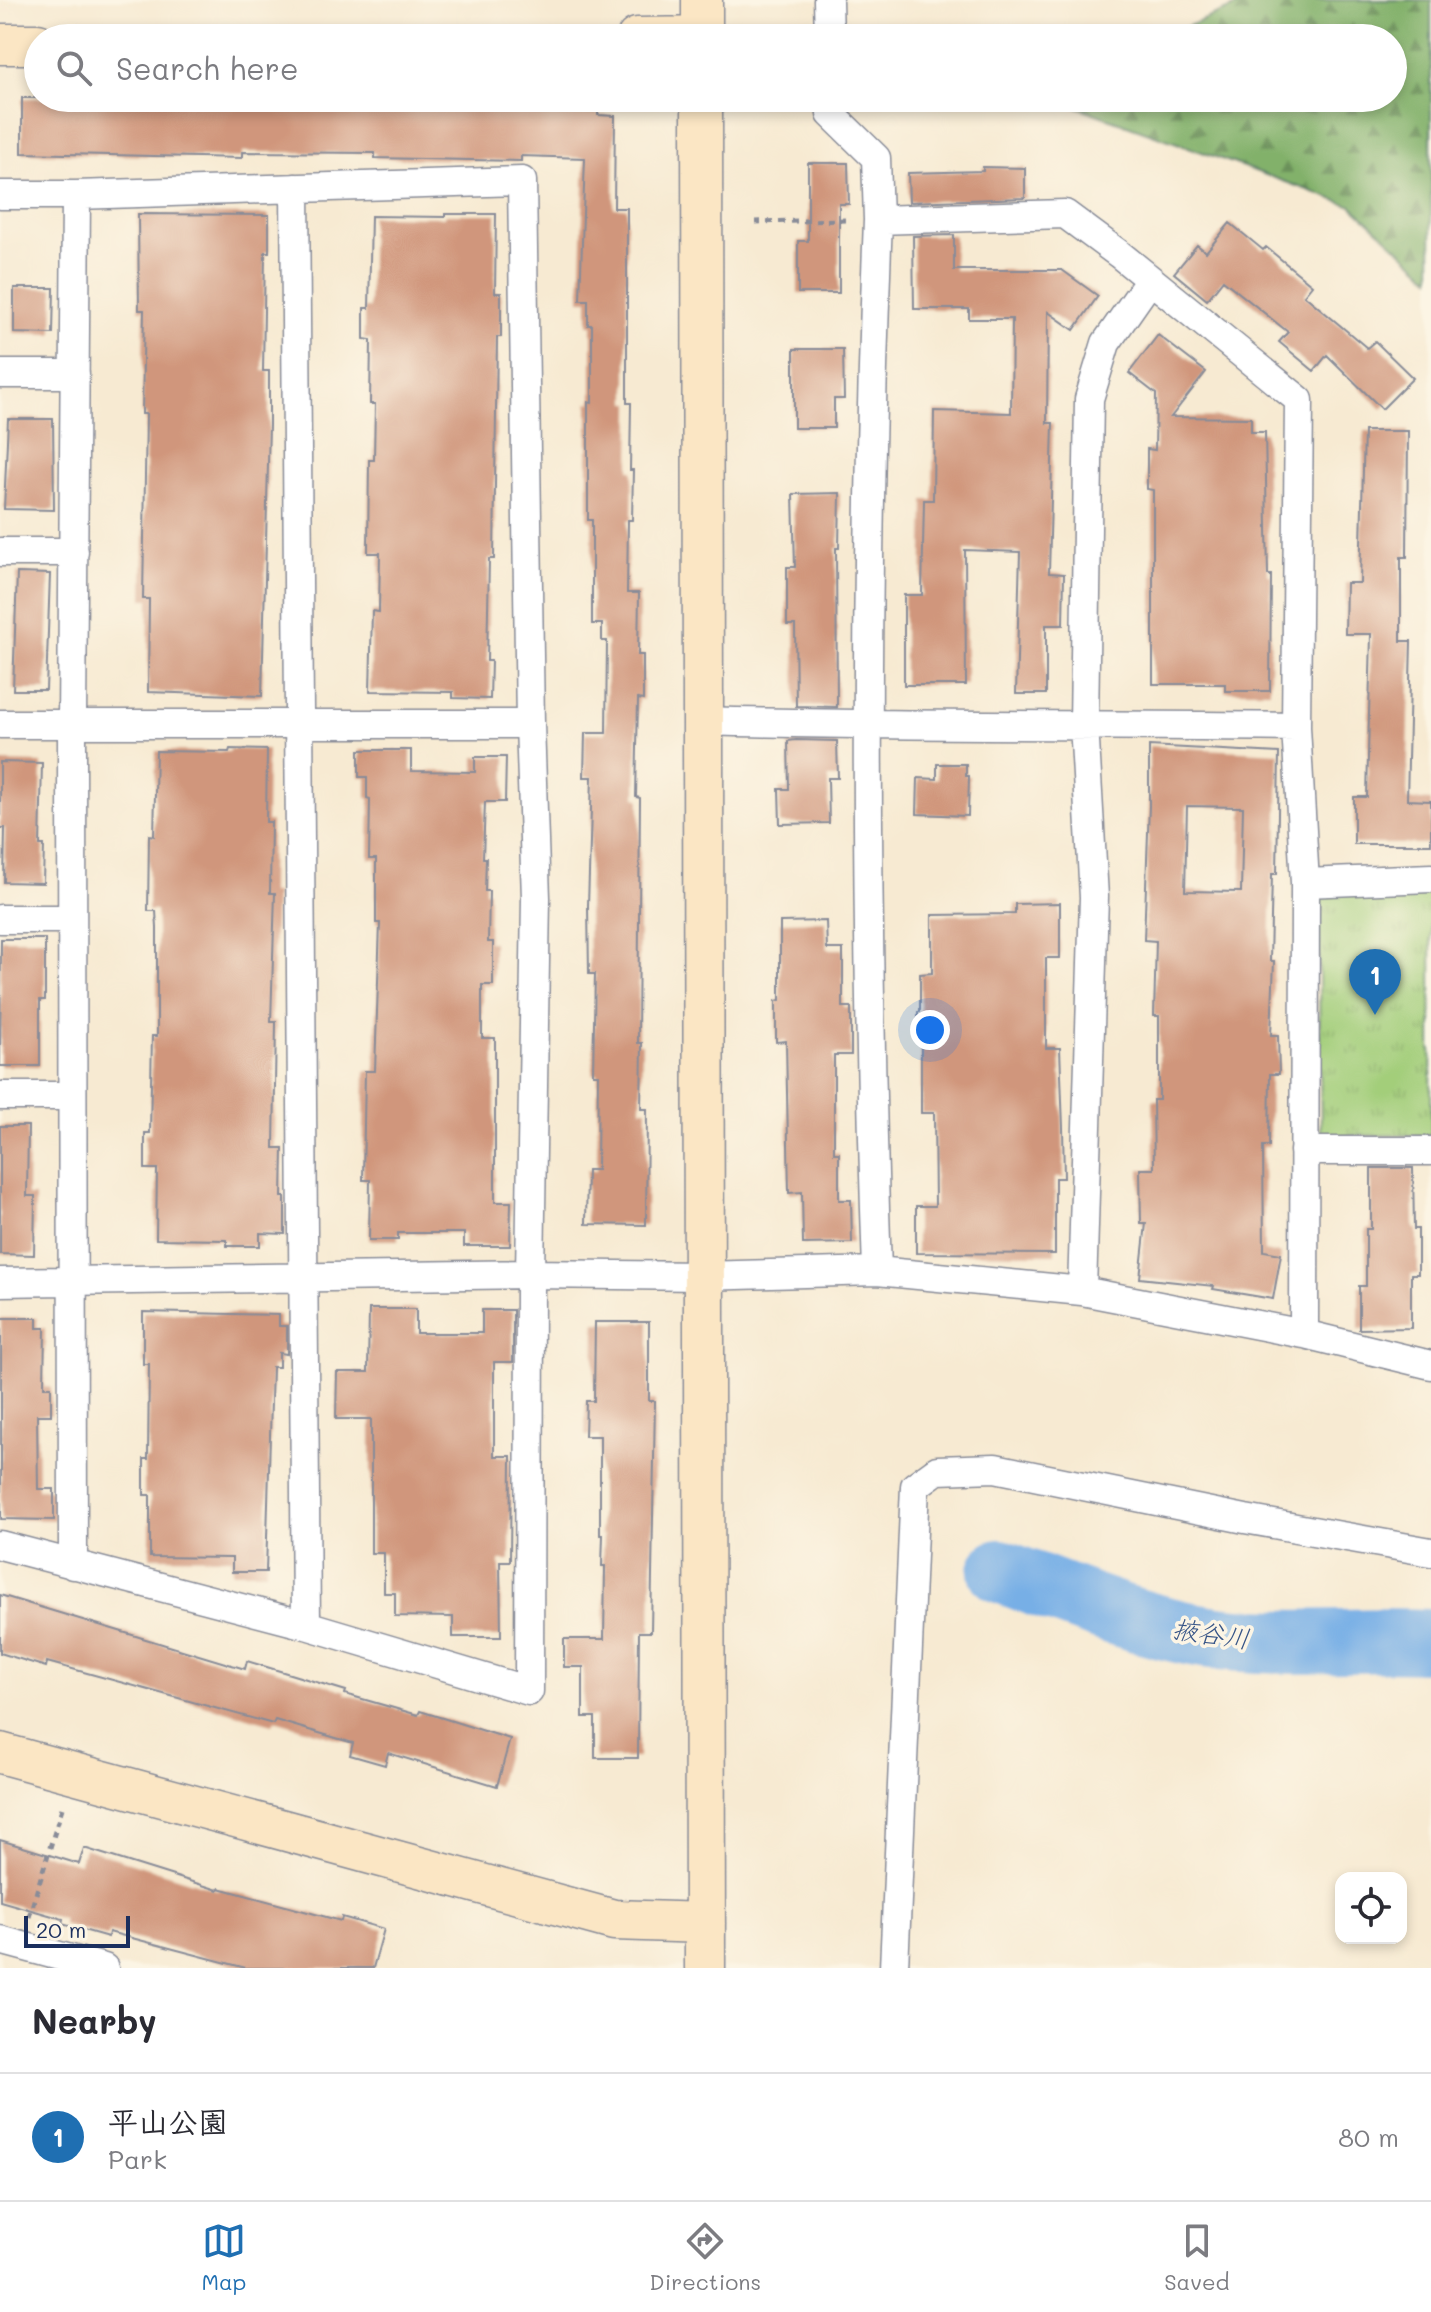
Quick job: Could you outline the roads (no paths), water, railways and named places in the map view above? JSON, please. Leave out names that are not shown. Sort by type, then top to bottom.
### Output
[{"type":"street","points":[[828,0],[829,24]]},
{"type":"street","points":[[0,44],[24,44]]},
{"type":"street","points":[[702,112],[705,1968]]},
{"type":"street","points":[[831,112],[876,158],[878,220],[871,397],[868,726],[869,1048],[877,1271]]},
{"type":"street","points":[[0,195],[522,181],[530,724],[536,898],[530,1274],[529,1691],[306,1625],[0,1545]]},
{"type":"street","points":[[295,188],[306,1625]]},
{"type":"street","points":[[73,1565],[72,723],[76,195]]},
{"type":"street","points":[[878,220],[1065,214],[1299,400],[1296,727],[1305,883],[1304,1334]]},
{"type":"street","points":[[1082,1291],[1094,897],[1084,724],[1089,399],[1106,343],[1150,280]]},
{"type":"street","points":[[0,374],[75,374]]},
{"type":"street","points":[[0,552],[74,552]]},
{"type":"street","points":[[703,721],[868,726],[1084,724],[1296,727]]},
{"type":"street","points":[[0,724],[530,724]]},
{"type":"street","points":[[1305,883],[1431,878]]},
{"type":"street","points":[[0,919],[72,919]]},
{"type":"street","points":[[0,1096],[72,1096]]},
{"type":"street","points":[[1304,1151],[1431,1151]]},
{"type":"street","points":[[0,1282],[530,1274],[702,1276],[877,1271],[1082,1291],[1304,1334],[1431,1365]]},
{"type":"street","points":[[894,1968],[915,1486],[937,1470],[995,1468],[1245,1519],[1431,1552]]},
{"type":"street","points":[[0,1753],[614,1920],[705,1923]]},
{"type":"street","points":[[11,1943],[104,1968]]},
{"type":"waterway","name":"掖谷川","points":[[1000,1571],[1126,1617],[1204,1636],[1289,1642],[1431,1641]]},
{"type":"place","name":"平山公園","points":[[1375,1015]]}]
